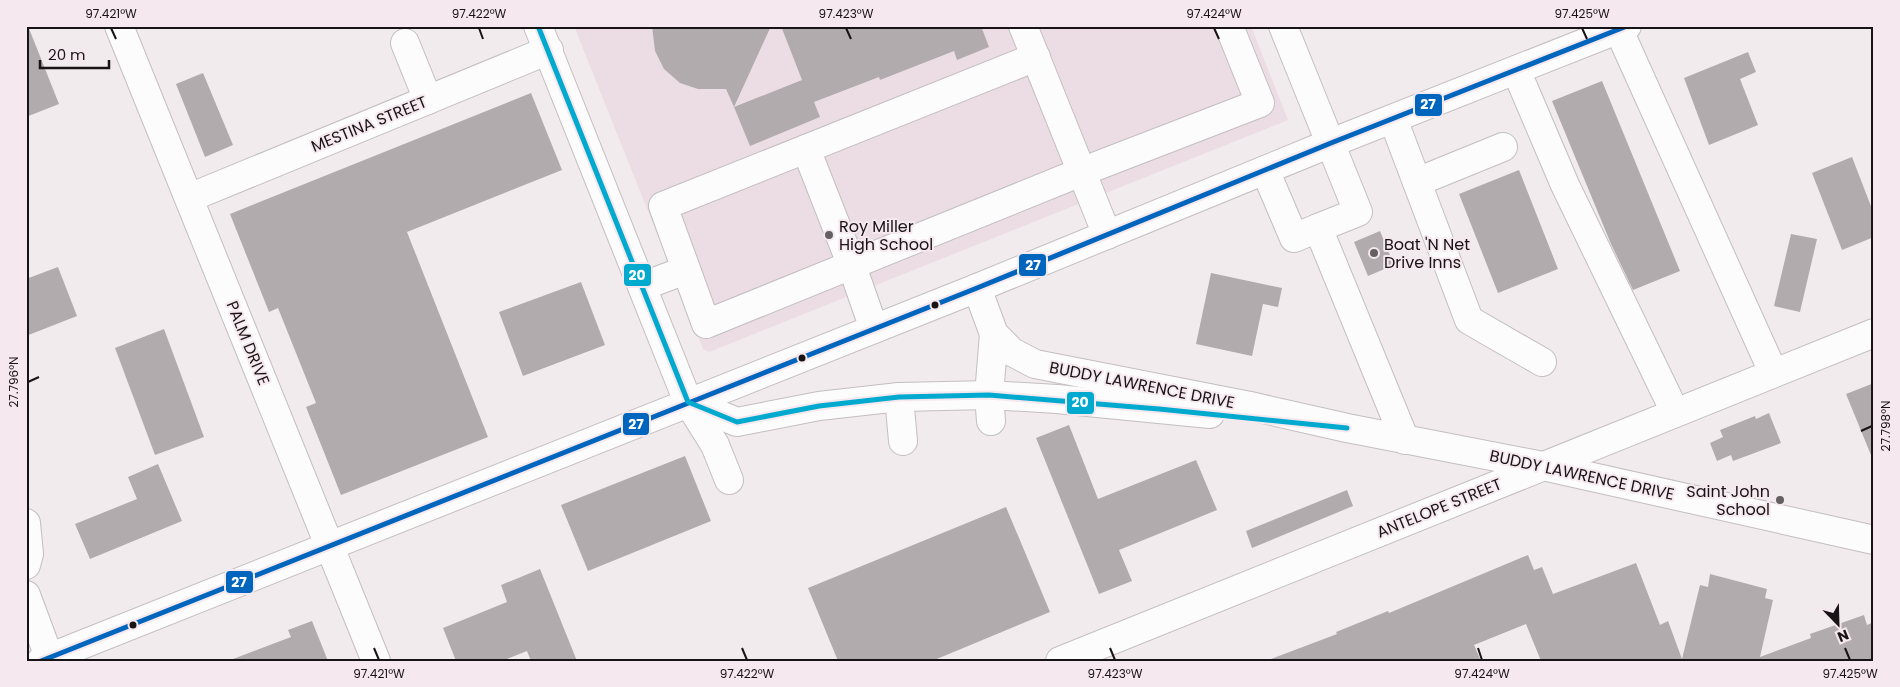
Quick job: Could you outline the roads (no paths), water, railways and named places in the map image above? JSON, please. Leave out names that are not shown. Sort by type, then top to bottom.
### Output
[{"type":"street","name":"PALM DRIVE","points":[[119,26],[376,661]]},
{"type":"street","points":[[1024,26],[1107,235]]},
{"type":"street","points":[[1036,58],[663,206],[706,324],[1081,172],[1260,103],[1229,26]]},
{"type":"street","points":[[1265,170],[1294,238],[1358,212],[1283,26]]},
{"type":"street","points":[[26,595],[45,659],[874,329],[1621,27],[1773,372]]},
{"type":"street","name":"MESTINA STREET","points":[[189,198],[428,100],[544,38]]},
{"type":"street","points":[[544,38],[688,402],[715,445],[729,480]]},
{"type":"street","points":[[405,43],[428,100]]},
{"type":"street","points":[[1516,70],[1565,185],[1675,412]]},
{"type":"street","points":[[1393,118],[1469,320],[1542,362]]},
{"type":"street","points":[[1417,182],[1503,148]]},
{"type":"street","points":[[806,149],[852,266],[874,329]]},
{"type":"street","points":[[1318,228],[1405,440]]},
{"type":"street","points":[[643,286],[686,270]]},
{"type":"street","name":"BUDDY LAWRENCE DRIVE","points":[[976,288],[994,334],[1012,352],[1035,364],[1250,406],[1405,440],[1543,466],[1874,540]]},
{"type":"street","name":"ANTELOPE STREET","points":[[1060,661],[1773,372],[1874,333]]},
{"type":"street","points":[[992,421],[996,395],[994,334]]},
{"type":"street","points":[[996,395],[1035,364]]},
{"type":"street","name":"BUDDY LAWRENCE DRIVE","points":[[688,402],[737,422],[819,406],[899,397],[996,395],[1347,428]]},
{"type":"street","points":[[899,397],[903,441]]},
{"type":"street","points":[[26,523],[30,554],[26,565]]},
{"type":"place","name":"Roy Miller High School","points":[[829,235]]},
{"type":"place","name":"Boat 'N Net Drive Inns","points":[[1374,253]]},
{"type":"place","name":"Saint John School","points":[[1780,500]]}]
